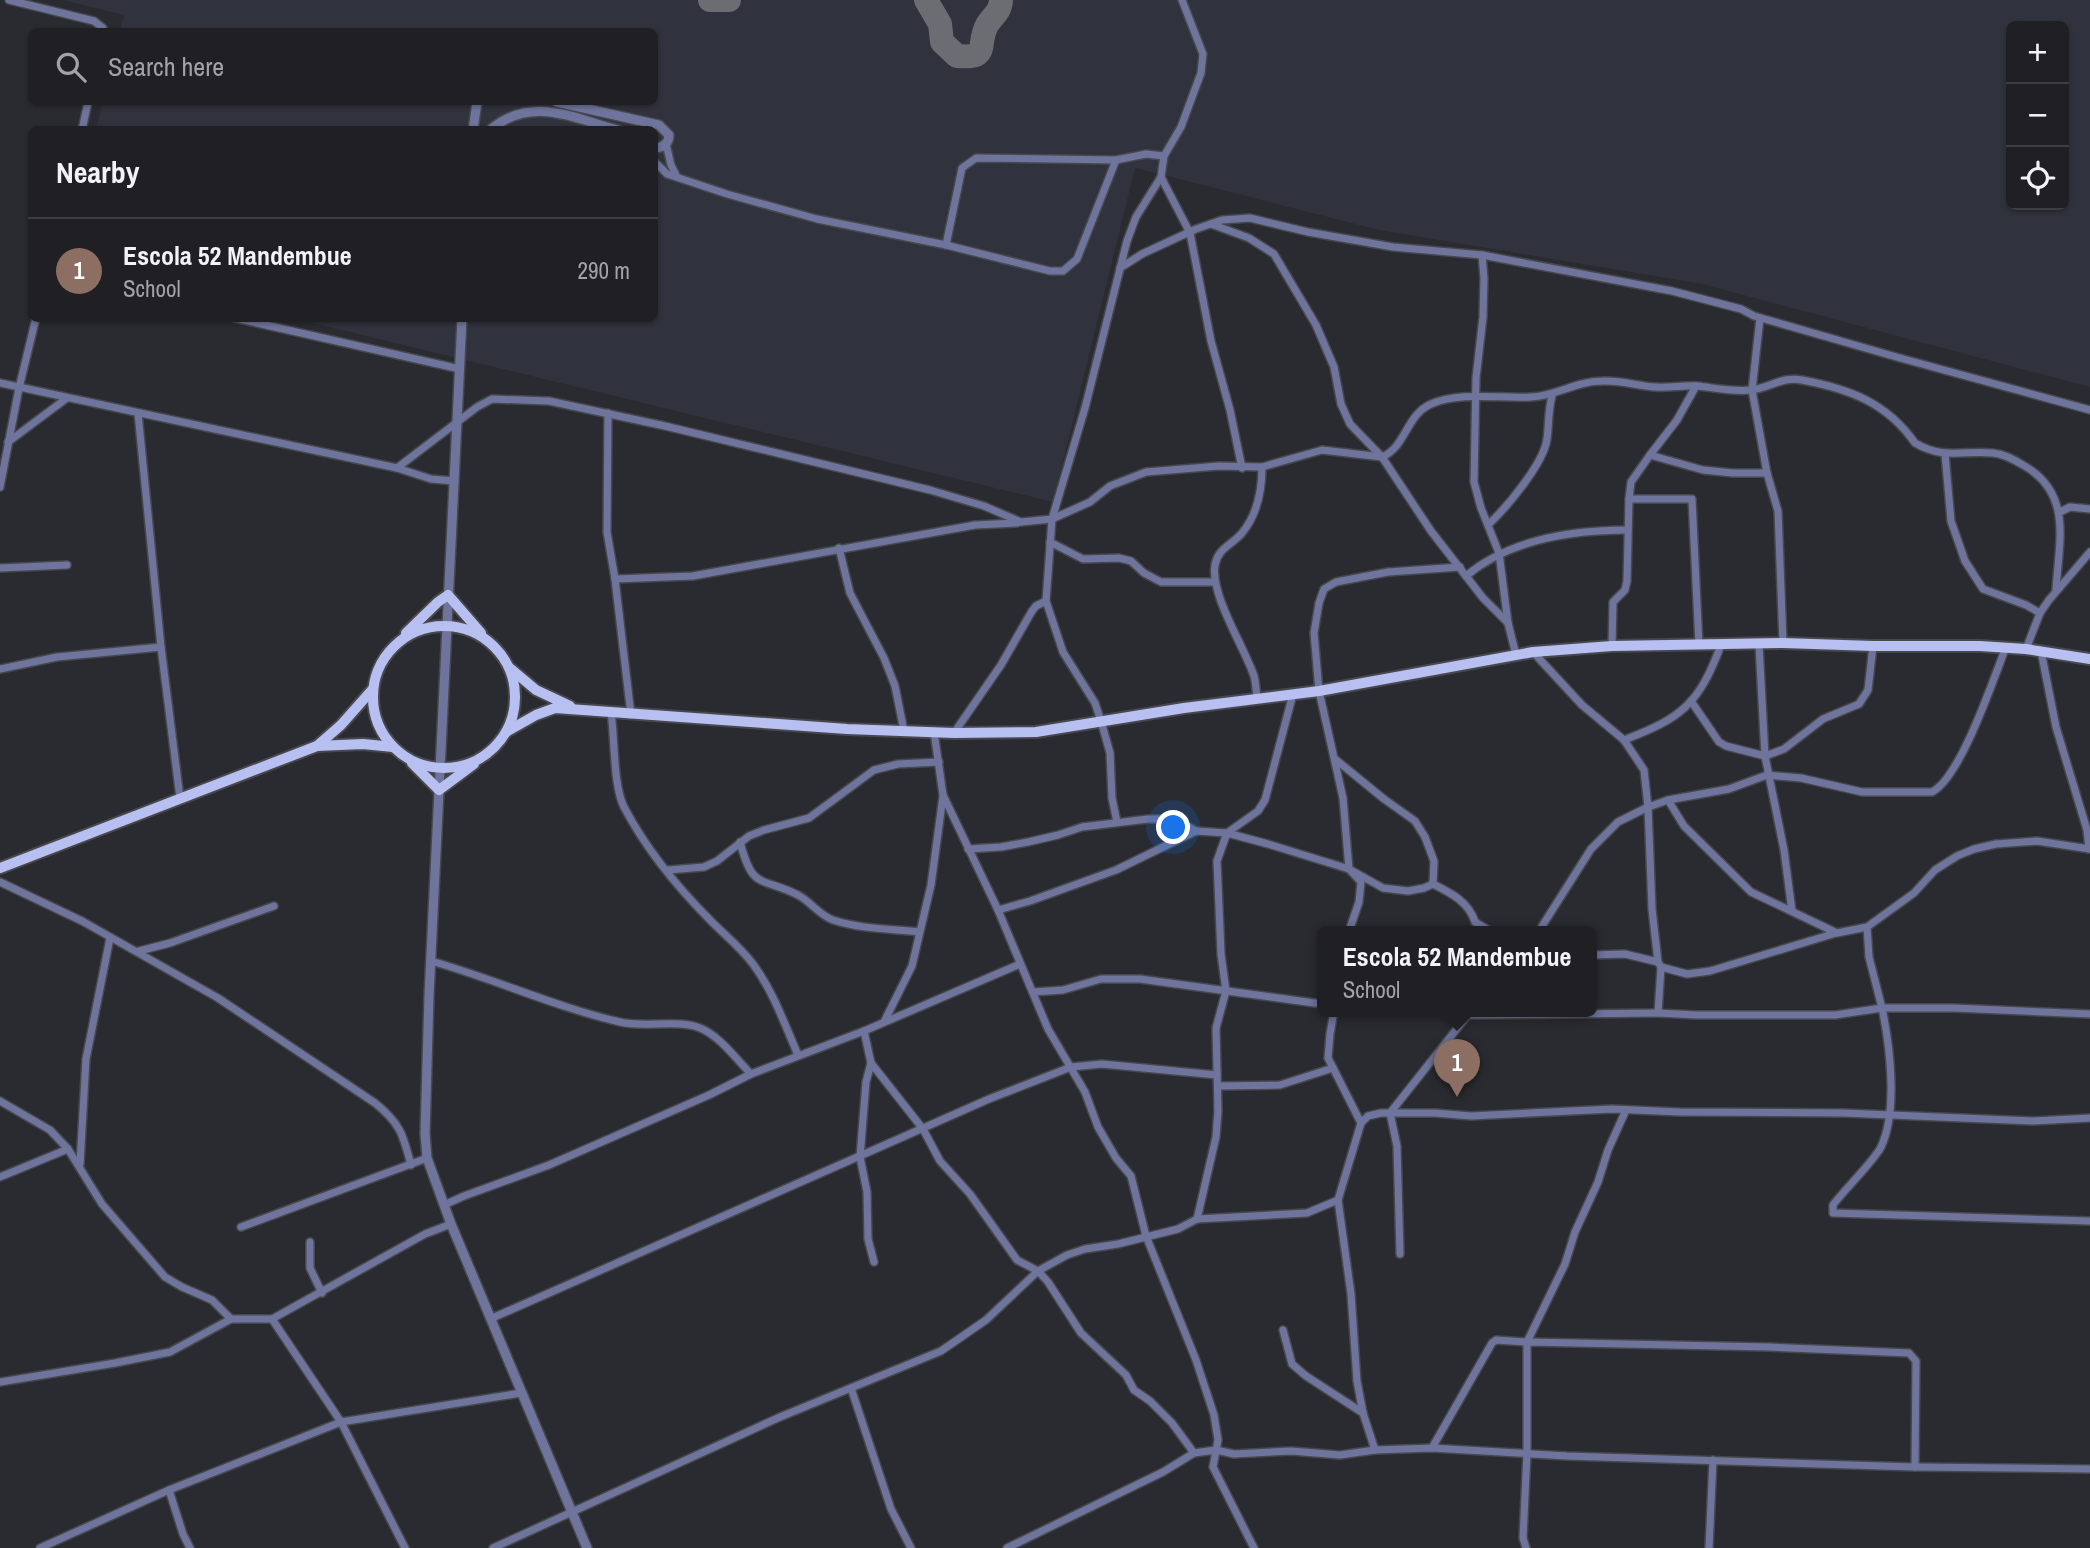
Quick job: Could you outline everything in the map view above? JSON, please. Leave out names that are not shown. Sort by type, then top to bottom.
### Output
[{"type":"main road","points":[[511,669],[516,690],[514,712],[506,733],[494,748],[439,790],[393,747],[380,730],[373,710],[372,690],[380,664],[397,643],[448,596],[500,652],[511,669],[536,690],[576,709]]},
{"type":"main road","points":[[397,643],[412,632],[447,625],[467,629],[485,638]]},
{"type":"main road","points":[[506,733],[536,715],[555,708],[904,731],[1036,732],[1319,691],[1533,652],[1612,646],[1783,643],[2006,647],[2090,659]]},
{"type":"main road","points":[[317,746],[341,725],[372,690]]},
{"type":"main road","points":[[0,868],[317,746],[363,744],[393,747]]},
{"type":"main road","points":[[407,758],[423,765],[441,768],[479,760]]},
{"type":"street","points":[[9,0],[94,21],[103,28]]},
{"type":"street","points":[[1117,822],[1112,798],[1110,753],[1096,703],[1063,652],[1046,601],[1050,542],[1052,519],[1086,408],[1119,269],[1136,217],[1161,177],[1164,156],[1181,127],[1201,73],[1203,54],[1182,0]]},
{"type":"street","points":[[83,126],[87,105]]},
{"type":"street","points":[[474,126],[477,105]]},
{"type":"street","points":[[570,105],[659,125],[669,135],[666,144],[677,177]]},
{"type":"street","points":[[496,126],[509,117],[536,109],[602,126]]},
{"type":"street","points":[[658,147],[666,144]]},
{"type":"street","points":[[946,245],[961,168],[976,158],[1116,160],[1146,154],[1164,156]]},
{"type":"street","points":[[658,165],[667,174],[817,219],[946,245],[1051,271],[1063,271],[1077,259],[1116,160]]},
{"type":"street","points":[[1161,177],[1190,233],[1211,341],[1242,468]]},
{"type":"street","points":[[1119,269],[1143,254],[1211,224],[1222,220],[1250,218],[1308,232],[1393,247],[1482,255],[1672,291],[1741,309],[1900,359],[2090,410]]},
{"type":"street","points":[[1211,224],[1249,238],[1274,254],[1316,325],[1334,367],[1341,404],[1350,424],[1382,457],[1408,498],[1466,576],[1508,623]]},
{"type":"street","points":[[1482,255],[1485,278],[1476,397],[1474,482],[1499,553],[1508,623],[1516,655]]},
{"type":"street","points":[[1760,317],[1752,390],[1767,472],[1778,511],[1783,643]]},
{"type":"street","points":[[0,487],[35,322]]},
{"type":"street","points":[[253,322],[460,369]]},
{"type":"street","points":[[462,322],[431,961],[425,1134],[427,1158],[451,1224],[587,1548]]},
{"type":"street","points":[[615,579],[693,576],[975,525],[1052,519],[1090,502],[1110,486],[1146,472],[1219,466],[1262,467],[1322,450],[1382,457],[1390,453],[1416,412],[1444,400],[1552,396],[1578,383],[1600,380],[1657,387],[1696,386],[1752,390],[1783,379],[1799,379],[1851,394],[1879,406],[1894,416],[1915,443],[1945,454],[1994,453],[2010,457],[2032,470],[2049,487],[2060,512],[2056,589]]},
{"type":"street","points":[[0,383],[397,468],[431,480],[455,481]]},
{"type":"street","points":[[1612,646],[1613,602],[1625,590],[1627,581],[1631,482],[1677,421],[1696,386]]},
{"type":"street","points":[[1489,524],[1519,490],[1544,452],[1552,396]]},
{"type":"street","points":[[8,442],[67,398]]},
{"type":"street","points":[[397,468],[492,399],[549,401],[930,490],[984,506],[1021,522]]},
{"type":"street","points":[[138,413],[161,647],[180,798]]},
{"type":"street","points":[[608,413],[607,533],[631,715]]},
{"type":"street","points":[[1945,454],[1951,521],[1965,561],[1983,589],[2040,613]]},
{"type":"street","points":[[1650,455],[1703,470],[1767,472]]},
{"type":"street","points":[[1257,698],[1254,675],[1214,582],[1215,564],[1221,551],[1242,533],[1258,500],[1262,489],[1262,467]]},
{"type":"street","points":[[1629,499],[1692,499],[1699,645]]},
{"type":"street","points":[[2060,512],[2070,507],[2090,509]]},
{"type":"street","points":[[1466,576],[1499,553],[1564,534],[1628,530]]},
{"type":"street","points":[[1050,542],[1083,559],[1112,558],[1131,561],[1143,573],[1161,582],[1214,582]]},
{"type":"street","points":[[839,548],[850,593],[884,658],[895,686],[904,731]]},
{"type":"street","points":[[2026,649],[2040,613],[2056,589],[2090,552]]},
{"type":"street","points":[[2081,564],[2090,566]]},
{"type":"street","points":[[0,568],[68,565]]},
{"type":"street","points":[[1351,926],[1359,902],[1361,882],[1349,869],[1343,798],[1319,691],[1314,633],[1316,614],[1324,589],[1336,582],[1388,572],[1460,567]]},
{"type":"street","points":[[954,733],[1001,665],[1032,611],[1046,601]]},
{"type":"street","points":[[1624,740],[1672,719],[1691,701],[1708,680],[1721,645]]},
{"type":"street","points":[[1759,645],[1765,756],[1792,911]]},
{"type":"street","points":[[1691,701],[1719,742],[1765,756],[1784,749],[1823,719],[1859,704],[1868,690],[1873,646]]},
{"type":"street","points":[[0,669],[57,657],[161,647]]},
{"type":"street","points":[[1542,926],[1591,849],[1618,822],[1668,800],[1729,789],[1768,775],[1801,778],[1863,792],[1926,793],[1940,788],[1968,742],[2006,647]]},
{"type":"street","points":[[1597,955],[1625,954],[1687,974],[1710,971],[1837,933],[1867,927],[1914,893],[1935,870],[1957,856],[1975,849],[1996,844],[2037,841],[2090,849],[2056,727],[2041,651]]},
{"type":"street","points":[[1533,652],[1582,705],[1624,740],[1644,770],[1652,909],[1659,965],[1658,1013]]},
{"type":"street","points":[[1197,1220],[1216,1138],[1216,1028],[1226,991],[1221,954],[1217,861],[1227,834],[1258,811],[1265,800],[1293,694]]},
{"type":"street","points":[[611,712],[619,791],[624,806],[643,839],[688,897],[714,925],[734,941],[754,966],[771,993],[798,1055]]},
{"type":"street","points":[[885,1020],[912,966],[934,865],[943,795],[934,732]]},
{"type":"street","points":[[1335,759],[1415,821],[1425,837],[1434,861],[1433,884]]},
{"type":"street","points":[[668,870],[704,867],[717,861],[740,842],[764,830],[809,818],[874,770],[898,764],[939,762]]},
{"type":"street","points":[[943,795],[998,910],[1048,1029],[1085,1092],[1098,1127],[1116,1158],[1131,1176],[1146,1236],[1196,1360],[1214,1415],[1218,1440],[1213,1467],[1254,1548]]},
{"type":"street","points":[[1668,800],[1684,826],[1751,892],[1837,933]]},
{"type":"street","points":[[968,849],[1001,847],[1082,827],[1175,819],[1196,831],[1227,834],[1349,869],[1383,888],[1408,891],[1433,884]]},
{"type":"street","points":[[998,910],[1116,870],[1196,831]]},
{"type":"street","points":[[740,842],[751,874],[758,881],[799,896],[832,920],[919,932]]},
{"type":"street","points":[[0,889],[4,883],[138,951],[218,998],[375,1103],[395,1119],[405,1141],[411,1165]]},
{"type":"street","points":[[1433,884],[1471,908],[1475,922],[1482,926]]},
{"type":"street","points":[[138,951],[170,943],[274,906]]},
{"type":"street","points":[[1867,927],[1869,957],[1887,1033],[1891,1075],[1888,1115],[1880,1149],[1833,1205],[1832,1211],[1835,1214],[2090,1221]]},
{"type":"street","points":[[80,1165],[86,1059],[110,938]]},
{"type":"street","points":[[431,961],[498,982],[555,1005],[606,1019],[625,1023],[690,1025],[701,1028],[718,1039],[751,1074]]},
{"type":"street","points":[[444,1205],[549,1165],[751,1074],[864,1031],[1020,964]]},
{"type":"street","points":[[1033,992],[1063,990],[1101,979],[1114,979],[1166,982],[1317,1003]]},
{"type":"street","points":[[1597,1013],[1835,1015],[1882,1008],[1954,1008],[2090,1014]]},
{"type":"street","points":[[1333,1017],[1328,1058],[1360,1124]]},
{"type":"street","points":[[1390,1113],[1466,1017]]},
{"type":"street","points":[[864,1031],[871,1063],[923,1129],[940,1161],[970,1194],[1017,1260],[1038,1271],[1082,1334],[1126,1375],[1134,1390],[1150,1401],[1172,1423],[1194,1453]]},
{"type":"street","points":[[871,1063],[866,1082],[860,1157],[867,1192],[868,1239],[874,1262]]},
{"type":"street","points":[[490,1319],[1030,1082],[1071,1067],[1102,1064],[1217,1075]]},
{"type":"street","points":[[1218,1086],[1280,1084],[1333,1068]]},
{"type":"street","points":[[0,1101],[50,1130],[68,1149],[80,1165],[92,1190],[165,1277],[212,1300],[231,1320]]},
{"type":"street","points":[[1375,1450],[1363,1413],[1357,1381],[1351,1294],[1338,1200],[1360,1124],[1368,1116],[1390,1113],[1471,1116],[1612,1109],[2033,1121],[2090,1118]]},
{"type":"street","points":[[1526,1548],[1523,1538],[1527,1453],[1527,1342],[1565,1264],[1575,1232],[1626,1110]]},
{"type":"street","points":[[1390,1113],[1397,1146],[1400,1254]]},
{"type":"street","points":[[0,1177],[68,1149]]},
{"type":"street","points":[[240,1227],[427,1158]]},
{"type":"street","points":[[494,1548],[780,1417],[941,1351],[986,1320],[1038,1271],[1067,1255],[1178,1230],[1197,1220],[1307,1213],[1338,1200]]},
{"type":"street","points":[[0,1382],[170,1352],[231,1320],[272,1319],[425,1234],[451,1224]]},
{"type":"street","points":[[310,1242],[310,1268],[322,1293]]},
{"type":"street","points":[[272,1319],[341,1422],[405,1548]]},
{"type":"street","points":[[1283,1330],[1292,1364],[1363,1413]]},
{"type":"street","points":[[1432,1448],[1496,1340],[1769,1347],[1909,1353],[1916,1361],[1915,1467]]},
{"type":"street","points":[[851,1388],[891,1509],[911,1548]]},
{"type":"street","points":[[40,1548],[169,1489],[341,1422],[521,1393]]},
{"type":"street","points":[[1007,1548],[1152,1478],[1194,1453],[1216,1450],[1234,1454],[1291,1451],[1340,1455],[1375,1450],[1432,1448],[1915,1467],[2090,1469]]},
{"type":"street","points":[[1709,1548],[1713,1460]]},
{"type":"street","points":[[169,1489],[190,1548]]},
{"type":"street","points":[[62,1539],[64,1548]]},
{"type":"shaded area","points":[[62,0],[2090,0],[2090,387],[1702,284],[1379,230],[1135,168],[1053,502],[308,322],[658,322],[658,126],[97,126],[102,105],[658,105],[658,28],[121,28],[124,15]]},
{"type":"taxiway","points":[[710,0],[729,0]]},
{"type":"taxiway","points":[[926,0],[940,24],[942,42],[957,56],[979,53],[984,32],[998,11],[1001,0]]},
{"type":"place","name":"Escola 52 Mandembue","points":[[1457,1097]]}]
